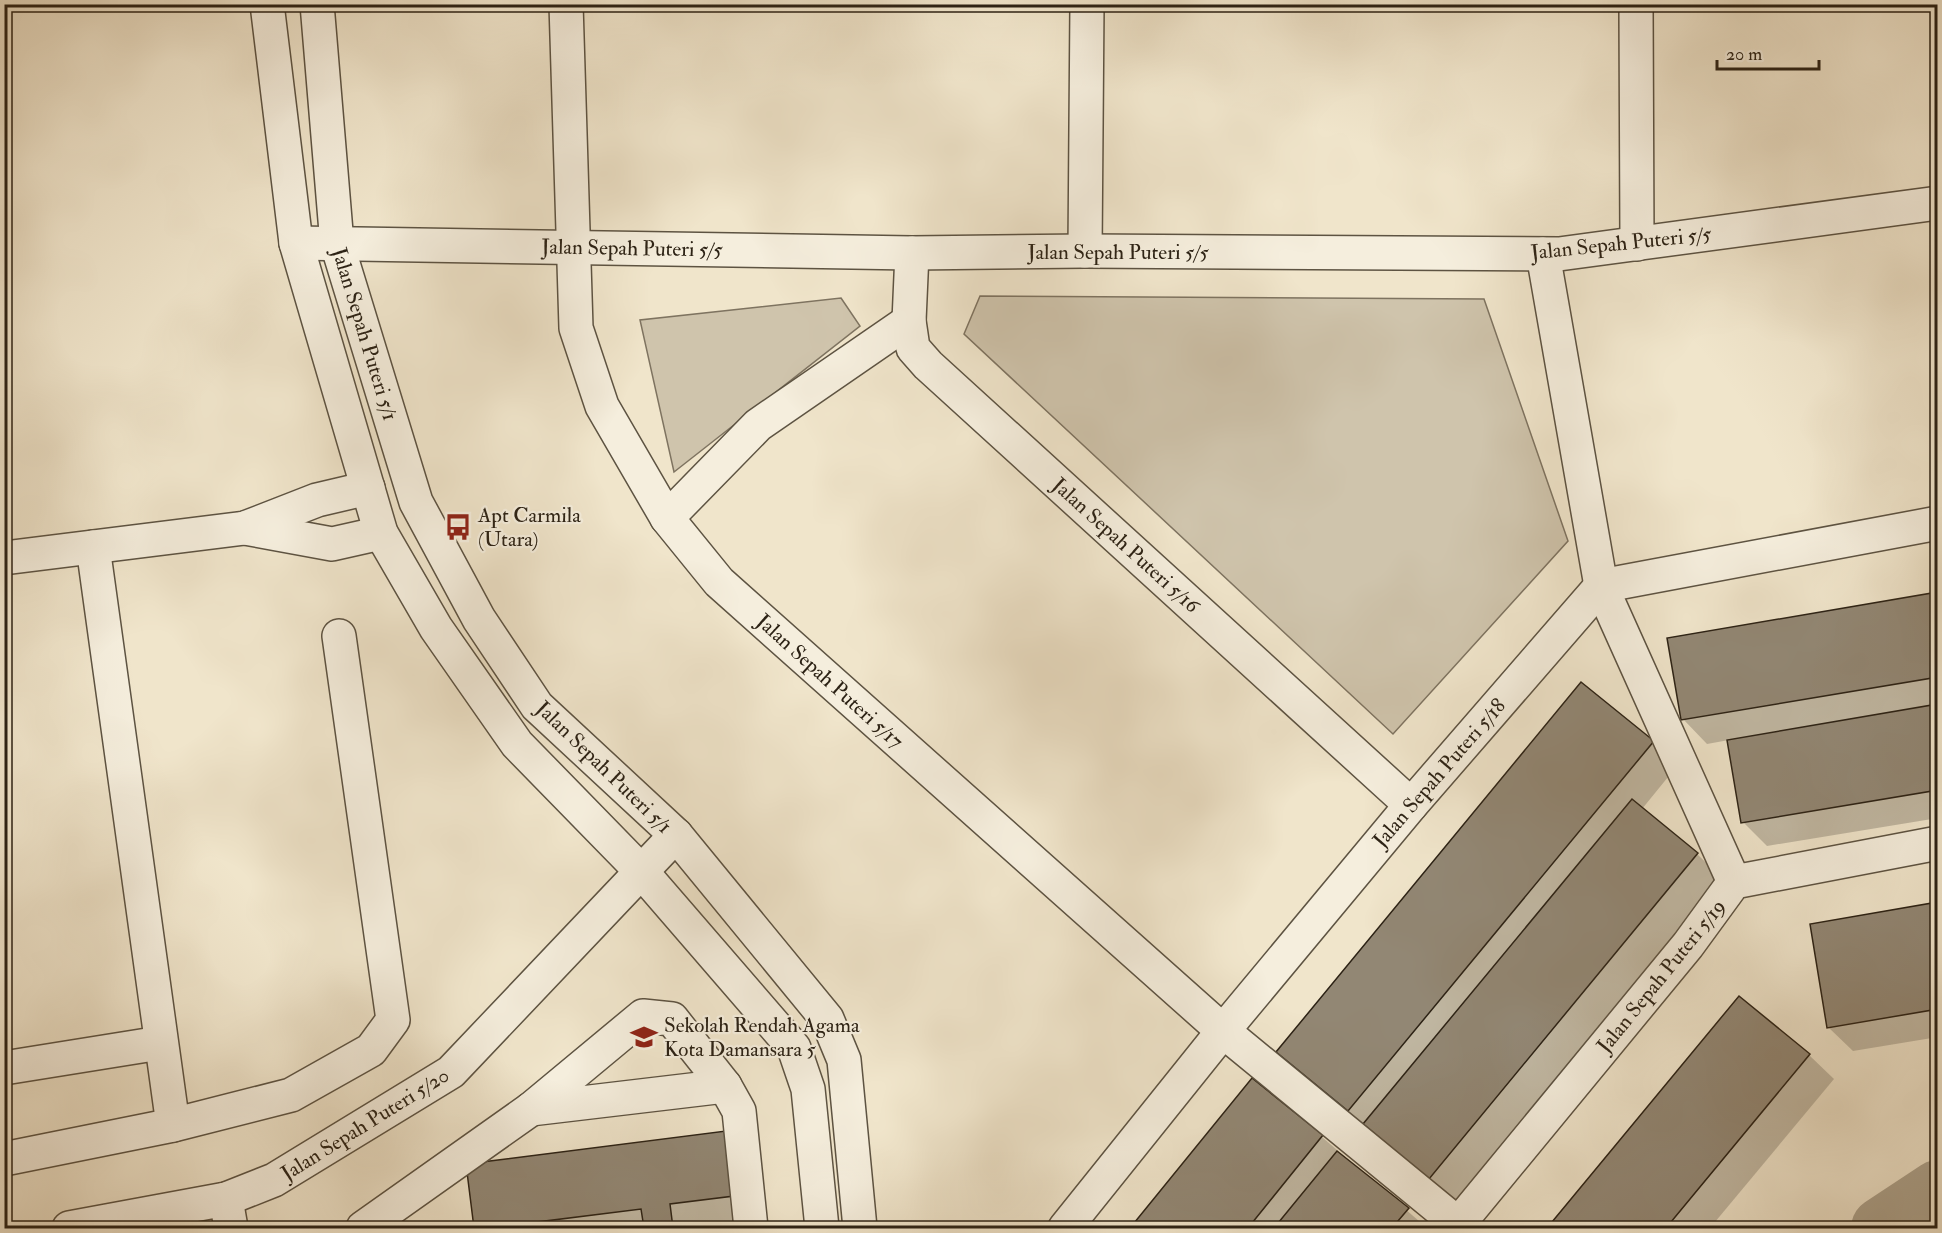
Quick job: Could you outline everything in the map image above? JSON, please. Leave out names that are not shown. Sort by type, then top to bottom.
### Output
[{"type":"street","points":[[267,4],[296,243],[381,533],[436,628],[517,744],[641,871],[794,1048],[808,1089],[822,1228]]},
{"type":"street","name":"Jalan Sepah Puteri 5/1","points":[[317,4],[337,244],[416,502],[479,619],[537,706],[676,835],[826,1019],[844,1060],[860,1228]]},
{"type":"street","name":"Jalan Sepah Puteri 5/17","points":[[566,4],[571,246],[576,328],[602,406],[667,518],[719,582],[1223,1031],[1456,1226]]},
{"type":"street","points":[[1085,251],[1086,4]]},
{"type":"street","points":[[1636,4],[1637,244]]},
{"type":"street","name":"Jalan Sepah Puteri 5/5","points":[[296,243],[912,253],[1085,251],[1543,254],[1637,244],[1938,203]]},
{"type":"street","name":"Jalan Sepah Puteri 5/16","points":[[912,253],[909,321],[913,348],[928,365],[1411,805]]},
{"type":"street","points":[[1543,254],[1601,586],[1734,882]]},
{"type":"street","points":[[667,518],[758,425],[909,321]]},
{"type":"street","points":[[4,558],[245,528],[317,500],[368,488]]},
{"type":"street","points":[[1601,586],[1938,524]]},
{"type":"street","points":[[245,528],[332,544],[381,533]]},
{"type":"street","points":[[93,547],[173,1125]]},
{"type":"street","name":"Jalan Sepah Puteri 5/18","points":[[1065,1228],[1223,1031],[1411,805],[1601,586]]},
{"type":"street","points":[[4,1159],[173,1125],[291,1095],[371,1050],[393,1020],[339,636]]},
{"type":"street","name":"Jalan Sepah Puteri 5/20","points":[[69,1228],[228,1214],[274,1180],[451,1072],[676,835]]},
{"type":"street","name":"Jalan Sepah Puteri 5/19","points":[[1456,1226],[1689,945],[1734,882],[1938,843]]},
{"type":"street","points":[[363,1228],[531,1108],[643,1016],[672,1019],[725,1086],[739,1111],[751,1228]]},
{"type":"street","points":[[4,1068],[160,1043]]},
{"type":"street","points":[[531,1108],[725,1086]]},
{"type":"shaded area","points":[[980,296],[1484,299],[1568,541],[1393,734],[964,334]]},
{"type":"shaded area","points":[[841,298],[860,326],[674,472],[640,320]]},
{"type":"building","points":[[1938,592],[1938,677],[1681,720],[1667,638]]},
{"type":"building","points":[[1581,682],[1654,741],[1348,1111],[1276,1052]]},
{"type":"building","points":[[1938,704],[1938,790],[1741,823],[1727,740]]},
{"type":"building","points":[[1632,799],[1698,853],[1429,1179],[1363,1124]]},
{"type":"building","points":[[1938,902],[1938,1009],[1827,1028],[1810,924]]},
{"type":"building","points":[[1739,996],[1810,1054],[1666,1228],[1547,1228]]},
{"type":"building","points":[[1252,1078],[1323,1135],[1248,1228],[1130,1228]]},
{"type":"building","points":[[726,1131],[734,1196],[670,1204],[673,1228],[644,1228],[641,1209],[505,1226],[505,1228],[474,1228],[466,1164]]},
{"type":"building","points":[[1337,1151],[1409,1208],[1392,1228],[1274,1228]]},
{"type":"waterway","points":[[1882,1228],[1938,1191]]},
{"type":"place","name":"Apt Carmila (Utara)","points":[[458,527]]},
{"type":"place","name":"Sekolah Rendah Agama Kota Damansara 5","points":[[644,1037]]}]
